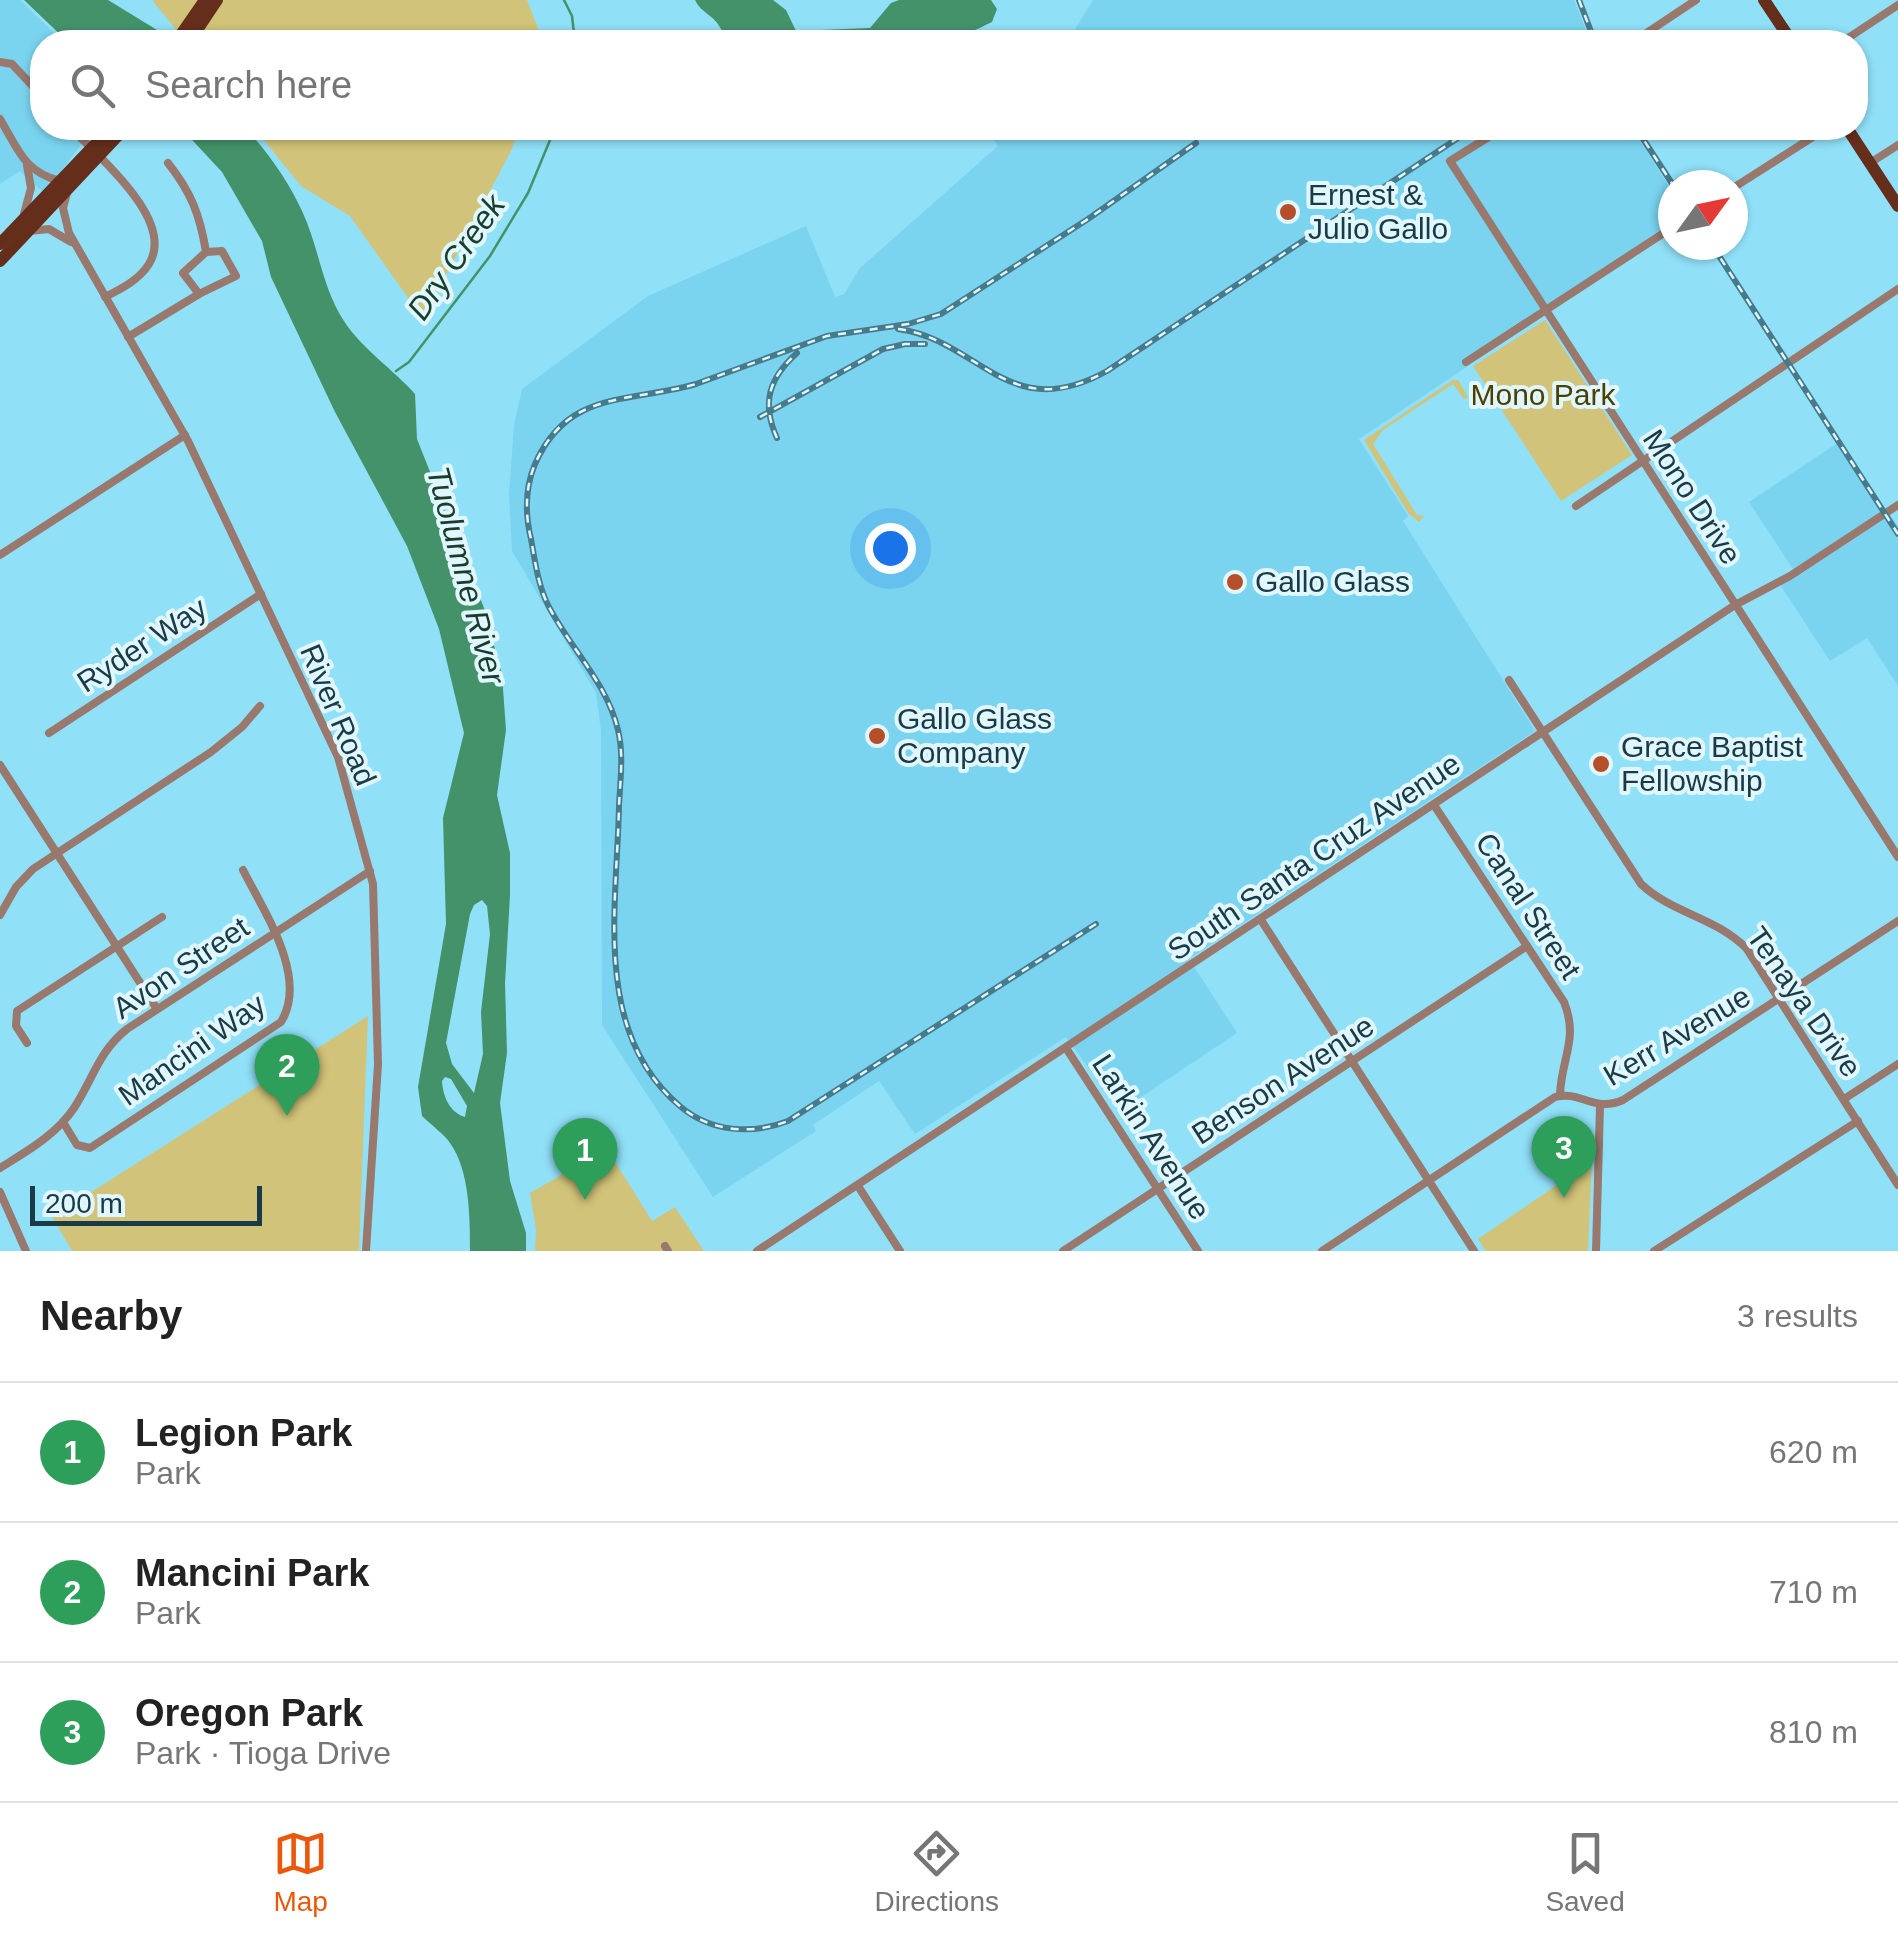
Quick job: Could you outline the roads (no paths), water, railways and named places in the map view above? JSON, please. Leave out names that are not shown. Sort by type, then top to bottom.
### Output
[{"type":"main road","points":[[184,30],[205,0]]},
{"type":"main road","points":[[197,30],[218,0]]},
{"type":"main road","points":[[1764,0],[1784,30]]},
{"type":"main road","points":[[0,261],[26,225],[101,140]]},
{"type":"main road","points":[[65,184],[88,170],[114,140]]},
{"type":"main road","points":[[1855,140],[1898,206]]},
{"type":"main road","points":[[0,244],[26,225]]},
{"type":"street","points":[[1651,30],[1696,0]]},
{"type":"street","points":[[1860,30],[1898,5]]},
{"type":"street","points":[[0,62],[12,64],[30,83]]},
{"type":"street","points":[[0,119],[27,165],[31,188],[26,225],[49,229],[75,244]]},
{"type":"street","points":[[83,140],[146,209],[154,226],[156,247],[150,262],[140,275],[105,298]]},
{"type":"street","name":"Mono Drive","points":[[1484,140],[1450,162],[1898,857]]},
{"type":"street","points":[[1748,178],[1808,140]]},
{"type":"street","points":[[1870,163],[1898,145]]},
{"type":"street","points":[[168,163],[188,188],[206,252]]},
{"type":"street","points":[[27,165],[42,176],[65,184]]},
{"type":"street","name":"River Road","points":[[65,184],[64,217],[75,244],[185,436],[338,757],[373,884],[378,1064],[366,1251]]},
{"type":"street","points":[[1466,362],[1658,237]]},
{"type":"street","points":[[128,338],[236,276],[222,251],[206,252],[183,273],[199,294]]},
{"type":"street","points":[[1576,506],[1898,289]]},
{"type":"street","points":[[0,555],[185,436]]},
{"type":"street","name":"South Santa Cruz Avenue","points":[[757,1251],[1735,605],[1790,576],[1898,504]]},
{"type":"street","name":"Ryder Way","points":[[48,733],[261,594]]},
{"type":"street","name":"Tenaya Drive","points":[[1510,680],[1640,884],[1669,905],[1711,921],[1735,937],[1755,960],[1898,1185]]},
{"type":"street","points":[[0,915],[23,878],[212,752],[242,728],[260,706]]},
{"type":"street","points":[[0,765],[157,1009]]},
{"type":"street","name":"Canal Street","points":[[1434,805],[1564,1002],[1572,1037],[1560,1095]]},
{"type":"street","name":"Mancini Way","points":[[63,1122],[76,1145],[90,1148],[276,1027],[285,1015],[289,1000],[287,960],[243,870]]},
{"type":"street","name":"Avon Street","points":[[0,1168],[63,1122],[107,1047],[157,1009],[370,871]]},
{"type":"street","points":[[28,1043],[16,1026],[18,1012],[162,917]]},
{"type":"street","points":[[1260,920],[1474,1251]]},
{"type":"street","name":"Kerr Avenue","points":[[1560,1095],[1572,1095],[1600,1106],[1622,1100],[1898,921]]},
{"type":"street","name":"Benson Avenue","points":[[1063,1251],[1527,946]]},
{"type":"street","name":"Larkin Avenue","points":[[1066,1048],[1198,1251]]},
{"type":"street","points":[[1844,1100],[1898,1064]]},
{"type":"street","points":[[1322,1251],[1560,1095]]},
{"type":"street","points":[[1596,1251],[1600,1106]]},
{"type":"street","points":[[1654,1251],[1858,1122]]},
{"type":"street","points":[[858,1186],[900,1251]]},
{"type":"street","points":[[0,1192],[26,1251]]},
{"type":"water","points":[[24,0],[108,0],[157,30],[55,30]]},
{"type":"water","points":[[695,0],[773,0],[786,10],[796,30],[721,30]]},
{"type":"water","points":[[899,0],[991,0],[997,9],[992,22],[974,30],[821,30],[870,28],[891,3]]},
{"type":"water","name":"Tuolumne River","points":[[192,140],[256,140],[284,178],[308,225],[331,295],[344,321],[415,394],[417,439],[484,608],[502,675],[506,730],[497,795],[510,853],[505,983],[507,1053],[500,1103],[510,1181],[526,1233],[526,1251],[470,1251],[468,1195],[462,1167],[450,1143],[422,1116],[418,1087],[446,924],[443,818],[464,733],[439,629],[407,546],[335,412],[271,277],[262,241],[222,172]],"holes":[[[482,900],[487,906],[490,934],[481,1012],[483,1054],[474,1093],[452,1064],[446,1043],[470,914]],[[445,1077],[451,1079],[467,1106],[465,1117],[448,1103],[442,1081]]]},
{"type":"waterway","name":"Dry Creek","points":[[564,0],[574,30]]},
{"type":"waterway","name":"Dry Creek","points":[[396,371],[409,362],[490,256],[528,193],[550,140]]},
{"type":"railway","points":[[1579,0],[1590,30]]},
{"type":"railway","points":[[898,329],[926,336],[1019,385],[1044,389],[1073,385],[1107,371],[1455,140]]},
{"type":"railway","points":[[1644,140],[1663,170]]},
{"type":"railway","points":[[1096,924],[788,1121],[732,1129],[705,1122],[681,1107],[653,1077],[633,1043],[622,1006],[614,927],[620,739],[606,697],[545,597],[529,530],[528,492],[535,464],[549,440],[583,411],[603,403],[696,384],[827,336],[908,324],[941,314],[1196,143]]},
{"type":"railway","points":[[1722,260],[1898,534]]},
{"type":"railway","points":[[760,417],[883,349],[925,344]]},
{"type":"railway","points":[[777,438],[769,413],[771,392],[780,372],[797,353]]},
{"type":"place","name":"Ernest & Julio Gallo","points":[[1288,212]]},
{"type":"place","name":"Gallo Glass","points":[[1235,582]]},
{"type":"place","name":"Gallo Glass Company","points":[[877,736]]},
{"type":"place","name":"Grace Baptist Fellowship","points":[[1601,764]]},
{"type":"place","name":"Mancini Park","points":[[287,1116]]},
{"type":"place","name":"Oregon Park","points":[[1564,1198]]},
{"type":"place","name":"Legion Park","points":[[585,1200]]},
{"type":"park label","name":"Mono Park","points":[[1543,395]]}]
